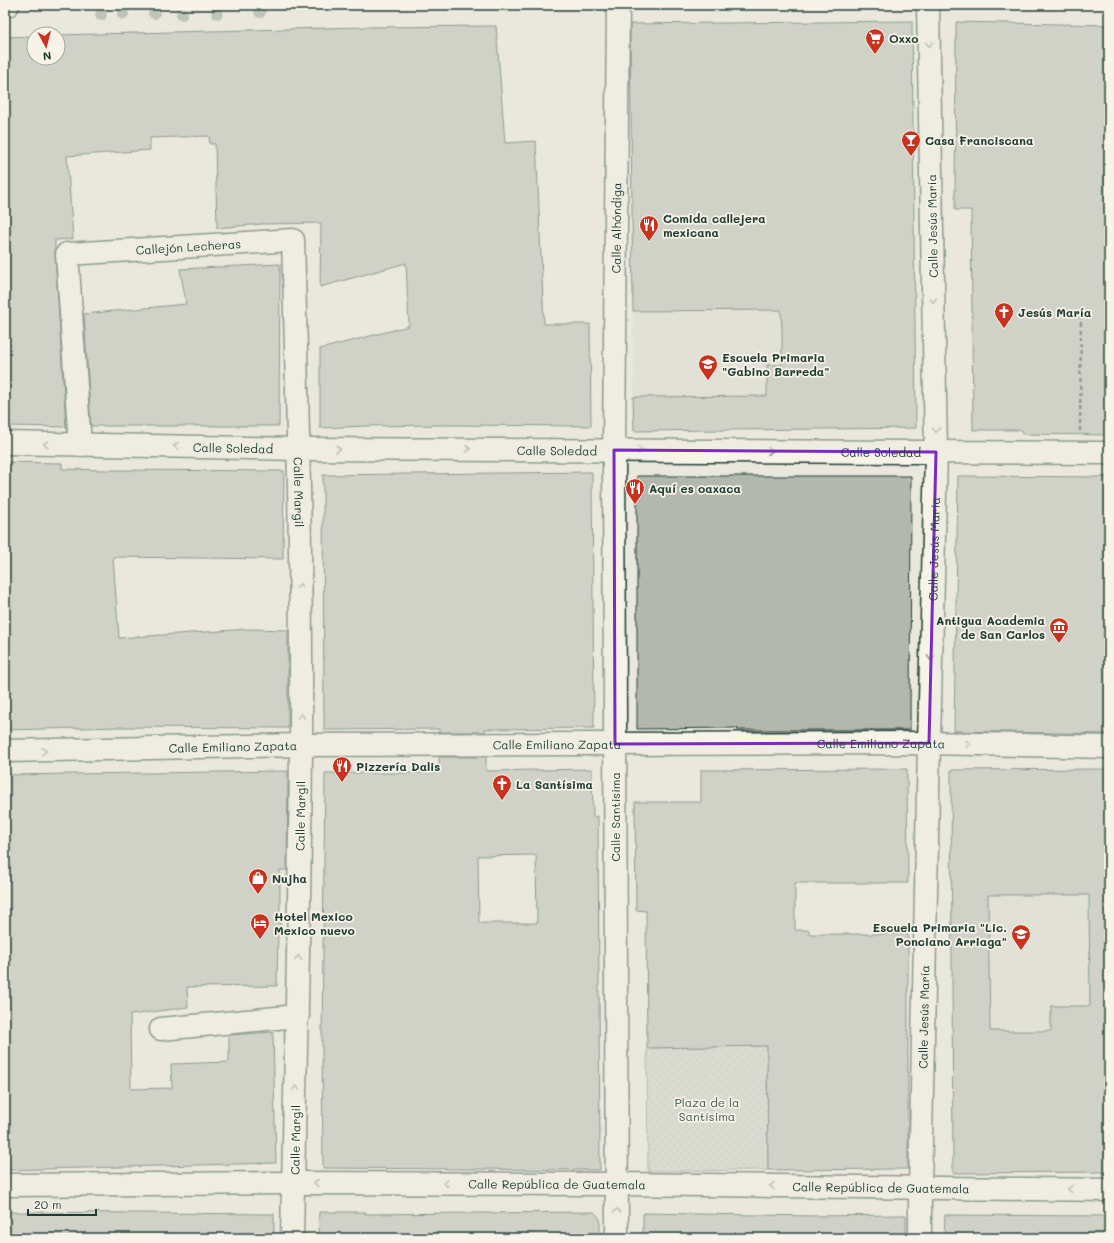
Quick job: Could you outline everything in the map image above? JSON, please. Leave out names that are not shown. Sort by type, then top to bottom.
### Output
[{"type":"street","name":"Calle Alhóndiga","points":[[614,450],[618,5]]},
{"type":"street","name":"Calle Jesús María","points":[[920,1238],[936,452],[928,5]]},
{"type":"street","name":"Callejón Lecheras","points":[[80,445],[67,254],[293,240],[299,449]]},
{"type":"street","name":"Calle Soledad","points":[[5,443],[299,449],[1109,453]]},
{"type":"street","name":"Calle Margil","points":[[292,1238],[298,1016],[301,745],[299,449]]},
{"type":"street","name":"Calle Santisima","points":[[614,450],[617,1238]]},
{"type":"street","name":"Calle Emiliano Zapata","points":[[5,751],[301,745],[929,743],[1109,747]]},
{"type":"street","points":[[161,1029],[298,1016]]},
{"type":"street","name":"Calle República de Guatemala","points":[[5,1185],[293,1182],[1109,1190]]},
{"type":"path","points":[[1080,453],[1081,310]]},
{"type":"highlighted area","points":[[614,450],[936,452],[929,743],[615,744]]},
{"type":"shaded area","name":"Escuela Primaria \"Gabino Barreda\"","points":[[781,310],[782,430],[634,431],[633,311]]},
{"type":"shaded area","name":"Escuela Primaria \"Lic. Ponciano Arriaga\"","points":[[1089,895],[1090,1006],[1051,1006],[1051,1031],[953,1031],[952,896]]},
{"type":"green space","name":"Plaza de la Santísima","points":[[767,1046],[768,1170],[648,1171],[647,1048]]},
{"type":"building","points":[[912,21],[916,428],[634,431],[633,397],[767,396],[767,365],[782,365],[782,332],[781,310],[633,311],[630,24]]},
{"type":"building","points":[[956,22],[1109,25],[1109,435],[1022,434],[1022,430],[973,430],[971,210],[955,210]]},
{"type":"building","points":[[496,26],[505,143],[536,141],[544,324],[590,324],[591,426],[444,425],[320,428],[320,349],[409,326],[406,263],[320,287],[321,223],[262,224],[217,228],[215,144],[210,144],[209,136],[150,138],[150,150],[67,156],[73,239],[55,240],[66,427],[5,426],[5,37],[26,36],[26,66],[66,66],[66,35],[364,27]]},
{"type":"building","points":[[280,264],[279,426],[91,426],[84,314],[186,304],[180,269]]},
{"type":"building","points":[[5,462],[62,463],[62,469],[284,471],[283,559],[113,557],[119,638],[249,629],[288,630],[288,728],[119,727],[5,730]]},
{"type":"building","points":[[592,472],[594,728],[485,729],[485,732],[439,732],[439,729],[324,730],[323,475]]},
{"type":"building","points":[[637,476],[911,476],[910,730],[737,730],[738,728],[637,729]]},
{"type":"building","points":[[958,476],[1109,477],[1109,734],[954,731]]},
{"type":"building","points":[[439,757],[486,757],[486,771],[592,769],[593,817],[598,816],[600,1170],[323,1168],[322,1040],[325,773],[439,773]],"holes":[[[536,855],[537,923],[479,923],[478,856]]]},
{"type":"building","points":[[907,769],[908,883],[795,883],[795,930],[809,930],[809,934],[908,934],[908,1169],[768,1170],[767,1046],[647,1048],[646,911],[636,910],[635,802],[701,802],[701,770]]},
{"type":"building","points":[[1109,769],[1109,1172],[953,1173],[951,770]],"holes":[[[988,895],[1089,895],[1090,1006],[1051,1006],[1051,1031],[990,1031]]]},
{"type":"building","points":[[288,771],[287,870],[280,870],[280,928],[278,928],[277,986],[187,987],[188,1007],[130,1015],[131,1089],[172,1088],[171,1064],[229,1062],[229,1035],[273,1032],[276,1163],[5,1170],[5,775]]},
{"type":"building","points":[[5,1212],[274,1214],[274,1238],[5,1238]]},
{"type":"building","points":[[319,1212],[366,1212],[365,1214],[594,1212],[600,1219],[600,1238],[318,1238]]},
{"type":"building","points":[[643,1213],[812,1216],[906,1215],[906,1238],[643,1238]]},
{"type":"building","points":[[945,1215],[1109,1216],[1109,1238],[944,1238]]},
{"type":"place","name":"Oxxo","points":[[875,55]]},
{"type":"place","name":"Casa Franciscana","points":[[911,157]]},
{"type":"place","name":"Comida callejera mexicana","points":[[649,242]]},
{"type":"place","name":"Jesús María","points":[[1004,329]]},
{"type":"place","name":"Escuela Primaria \"Gabino Barreda\"","points":[[708,381]]},
{"type":"place","name":"Aquí es oaxaca","points":[[635,505]]},
{"type":"place","name":"Antigua Academia de San Carlos","points":[[1059,644]]},
{"type":"place","name":"Pizzería Dalis","points":[[342,783]]},
{"type":"place","name":"La Santísima","points":[[502,801]]},
{"type":"place","name":"Nujha","points":[[258,895]]},
{"type":"place","name":"Hotel Mexico Mexico nuevo","points":[[260,940]]},
{"type":"place","name":"Escuela Primaria \"Lic. Ponciano Arriaga\"","points":[[1021,951]]}]
